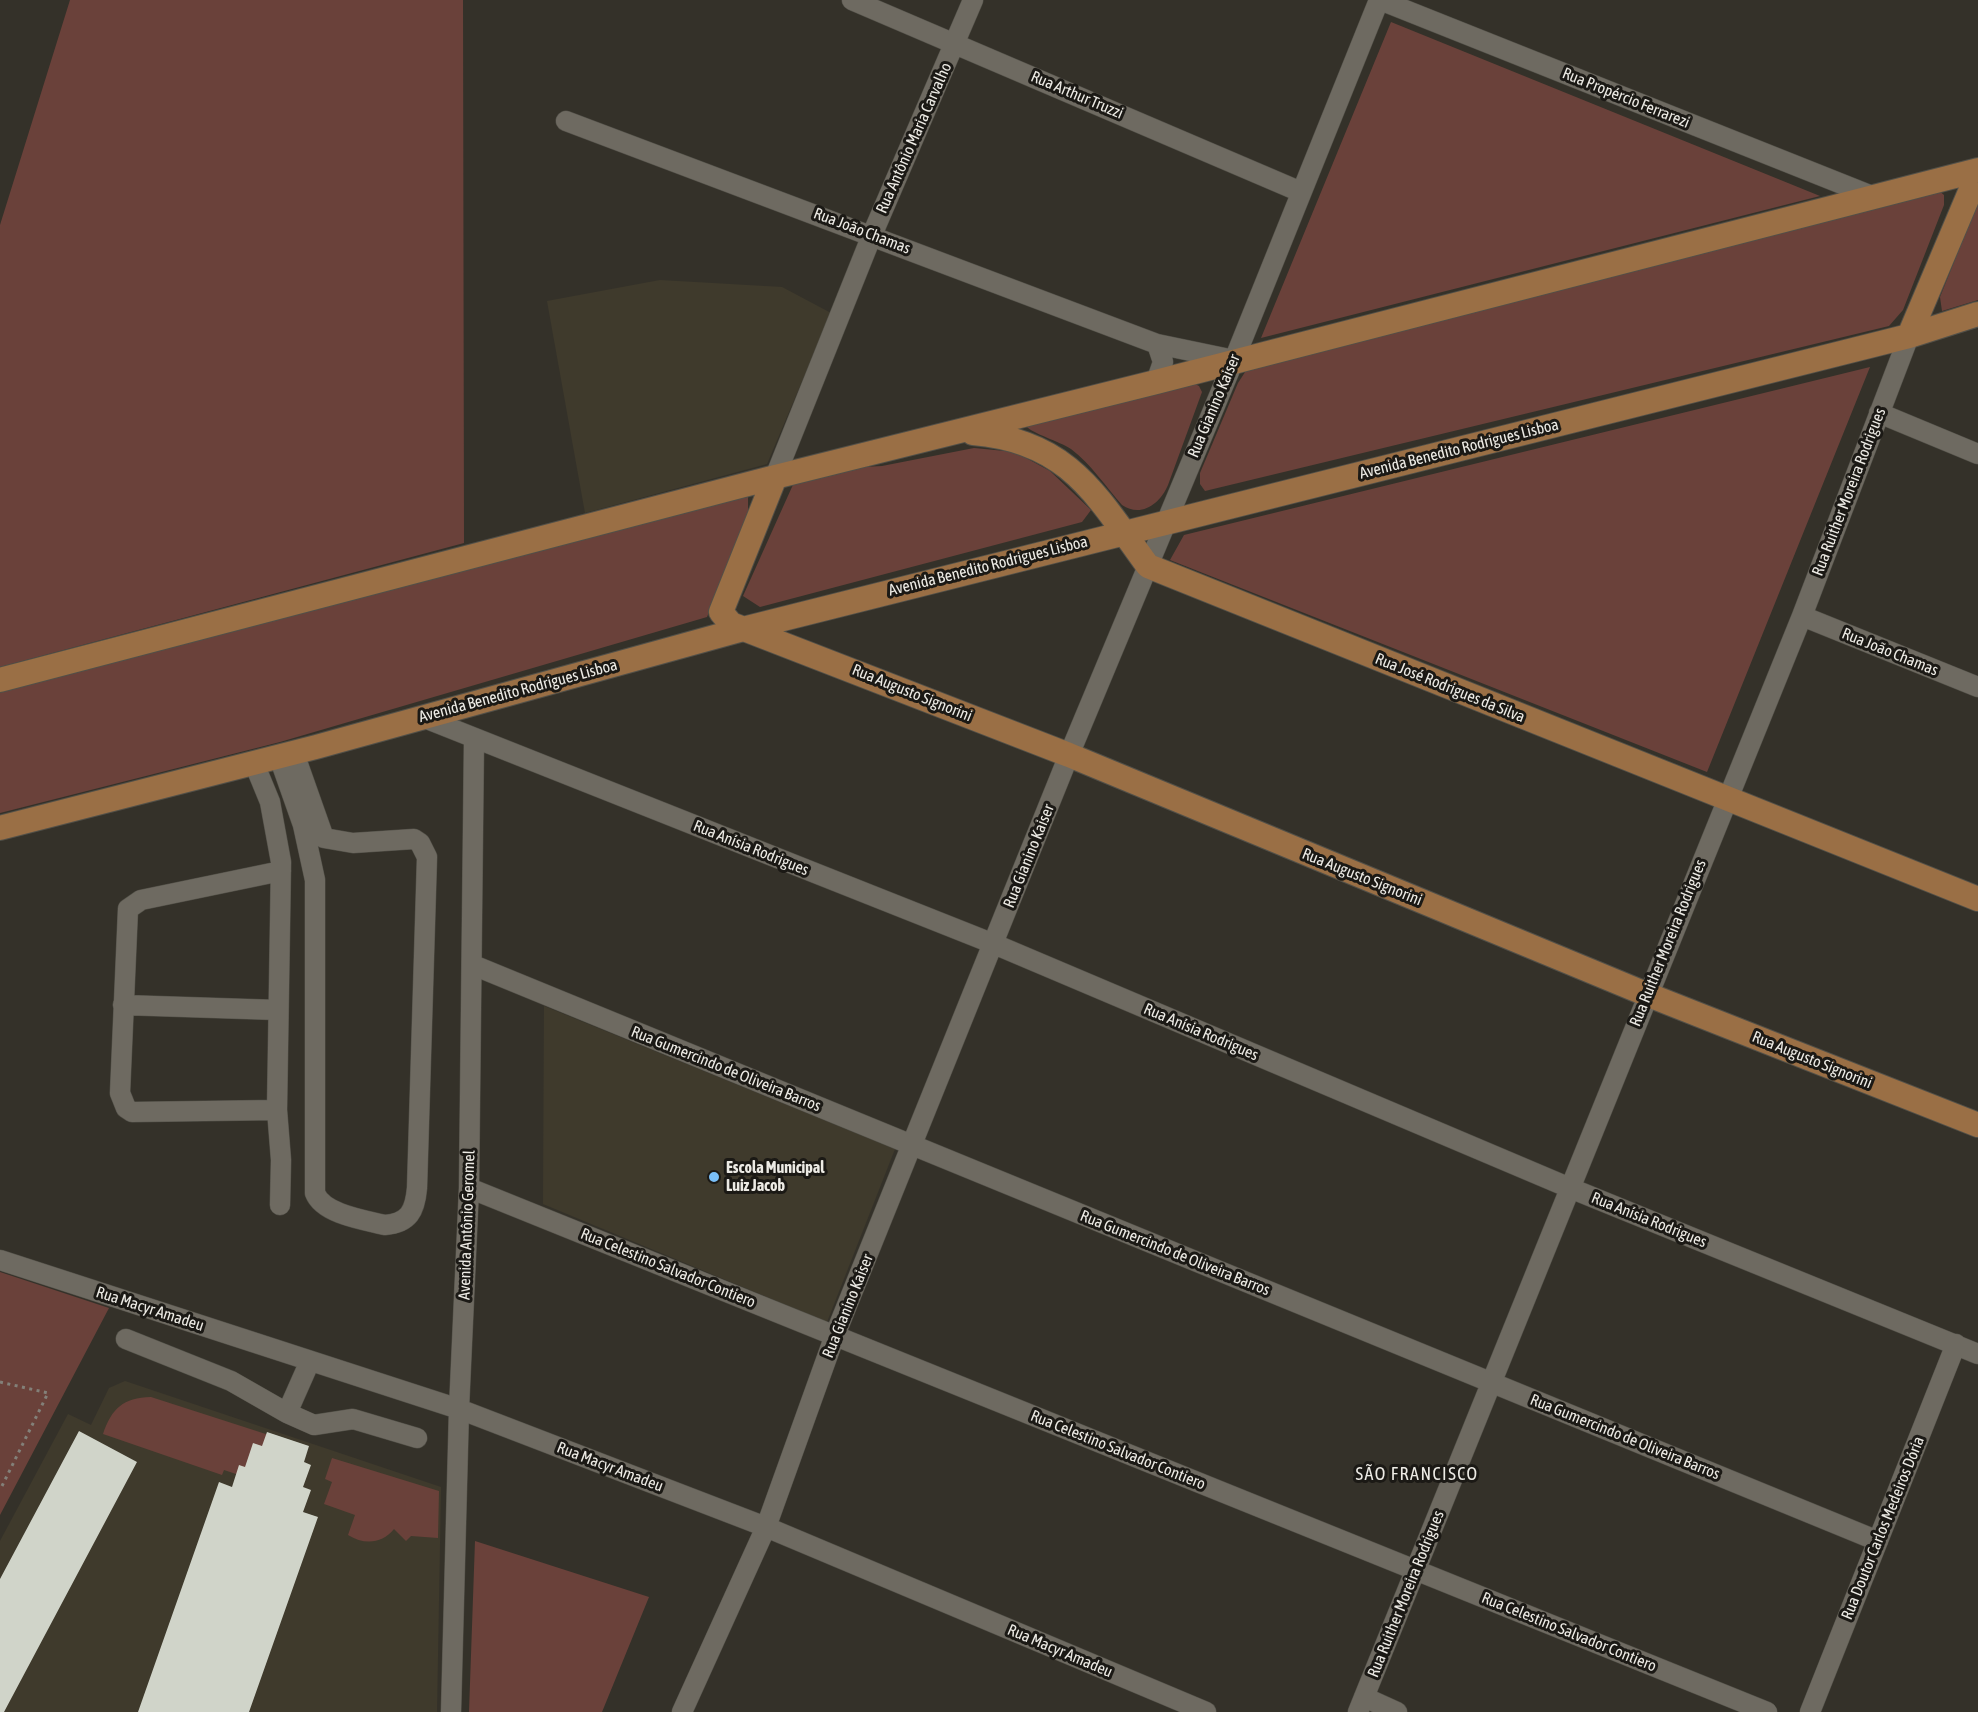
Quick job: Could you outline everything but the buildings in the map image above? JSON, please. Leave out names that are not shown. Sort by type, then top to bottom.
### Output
[{"type":"main road","points":[[0,680],[775,477],[1156,382],[1872,196],[1978,172]]},
{"type":"main road","name":"Rua Ruither Moreira Rodrigues","points":[[1909,336],[1978,172]]},
{"type":"main road","name":"Avenida Benedito Rodrigues Lisboa","points":[[0,828],[274,758],[747,627],[1909,336],[1978,314]]},
{"type":"main road","points":[[960,432],[1017,440],[1050,453],[1078,474],[1148,566]]},
{"type":"main road","name":"Rua Augusto Signorini","points":[[775,477],[722,612],[732,624],[747,627],[1069,756],[1646,994],[1978,1125]]},
{"type":"main road","name":"Rua José Rodrigues da Silva","points":[[1148,566],[1978,899]]},
{"type":"street","name":"Rua Arthur Truzzi","points":[[852,0],[1301,192]]},
{"type":"street","name":"Rua Antônio Maria Carvalho","points":[[775,477],[872,235],[973,0]]},
{"type":"street","name":"Rua Gianino Kaiser","points":[[683,1712],[766,1527],[835,1335],[1069,756],[1234,360],[1380,0]]},
{"type":"street","name":"Rua Propércio Ferrarezi","points":[[1380,0],[1872,196]]},
{"type":"street","name":"Rua João Chamas","points":[[566,121],[1157,344],[1234,360]]},
{"type":"street","name":"Rua Ruither Moreira Rodrigues","points":[[1361,1705],[1646,994],[1802,616],[1909,336]]},
{"type":"street","points":[[1156,382],[1163,362],[1157,344]]},
{"type":"street","points":[[1879,412],[1978,454]]},
{"type":"street","name":"Rua João Chamas","points":[[1802,616],[1978,687]]},
{"type":"street","name":"Rua Anísia Rodrigues","points":[[422,717],[994,944],[1570,1188],[1978,1354]]},
{"type":"street","name":"Avenida Antônio Geromel","points":[[451,1712],[459,1409],[469,1188],[474,739]]},
{"type":"street","points":[[274,758],[300,796],[324,838],[353,843],[414,839],[420,843],[427,857],[417,1188],[414,1208],[410,1216],[394,1225],[385,1225],[329,1207],[318,1200],[315,1193],[317,903],[300,796]]},
{"type":"street","points":[[274,758],[270,802],[281,867],[277,1110],[281,1160],[280,1205]]},
{"type":"street","points":[[277,1110],[132,1112],[126,1108],[120,1093],[127,915],[132,904],[281,867]]},
{"type":"street","name":"Rua Gumercindo de Oliveira Barros","points":[[473,965],[1878,1540]]},
{"type":"street","points":[[123,1005],[278,1010]]},
{"type":"street","name":"Rua Celestino Salvador Contiero","points":[[469,1188],[1767,1712]]},
{"type":"street","name":"Rua Macyr Amadeu","points":[[0,1260],[459,1409],[766,1527],[1206,1712]]},
{"type":"street","points":[[126,1339],[231,1381],[287,1413],[314,1425],[353,1419],[417,1438]]},
{"type":"street","name":"Rua Doutor Carlos Medeiros Dória","points":[[1810,1712],[1956,1344]]},
{"type":"street","points":[[287,1413],[310,1361]]},
{"type":"street","points":[[1361,1705],[1397,1712]]},
{"type":"path","points":[[0,1382],[48,1393],[0,1490]]},
{"type":"shaded area","points":[[70,0],[463,0],[464,543],[0,667],[0,225]]},
{"type":"shaded area","points":[[1391,22],[1820,196],[1261,338]]},
{"type":"shaded area","points":[[1938,190],[1944,195],[1944,205],[1903,310],[1889,326],[1205,491],[1200,484],[1200,473],[1238,383],[1249,366]]},
{"type":"shaded area","points":[[1978,202],[1978,300],[1942,311],[1940,297]]},
{"type":"shaded area","points":[[660,280],[782,287],[831,313],[767,464],[585,513],[547,301]]},
{"type":"shaded area","points":[[1870,367],[1707,772],[1170,560],[1184,535]]},
{"type":"shaded area","points":[[1193,383],[1199,386],[1202,392],[1168,485],[1155,503],[1143,509],[1129,509],[1122,505],[1092,469],[1071,449],[1026,426]]},
{"type":"shaded area","points":[[974,448],[1015,452],[1050,471],[1091,510],[1082,522],[760,607],[743,596],[796,478],[830,469],[882,466]]},
{"type":"shaded area","points":[[748,497],[748,516],[707,617],[280,742],[0,813],[0,691],[713,500]]},
{"type":"shaded area","name":"Escola Municipal Luiz Jacob","points":[[544,1006],[895,1149],[827,1322],[543,1204]]},
{"type":"shaded area","points":[[0,1272],[109,1308],[0,1515]]},
{"type":"shaded area","points":[[125,1381],[441,1487],[437,1712],[0,1712],[0,1541],[68,1414],[91,1425],[109,1388]]},
{"type":"shaded area","points":[[151,1397],[272,1436],[251,1479],[224,1470],[222,1475],[103,1434],[110,1417],[120,1406],[126,1402]]},
{"type":"shaded area","points":[[332,1458],[439,1491],[438,1538],[411,1536],[406,1541],[394,1529],[384,1538],[372,1541],[360,1540],[348,1535],[355,1515],[324,1504],[332,1482],[325,1479]]},
{"type":"shaded area","points":[[475,1541],[649,1597],[602,1712],[469,1712]]},
{"type":"place","name":"Escola Municipal Luiz Jacob","points":[[714,1177]]},
{"type":"district","name":"SÃO FRANCISCO","points":[[1417,1474]]}]
